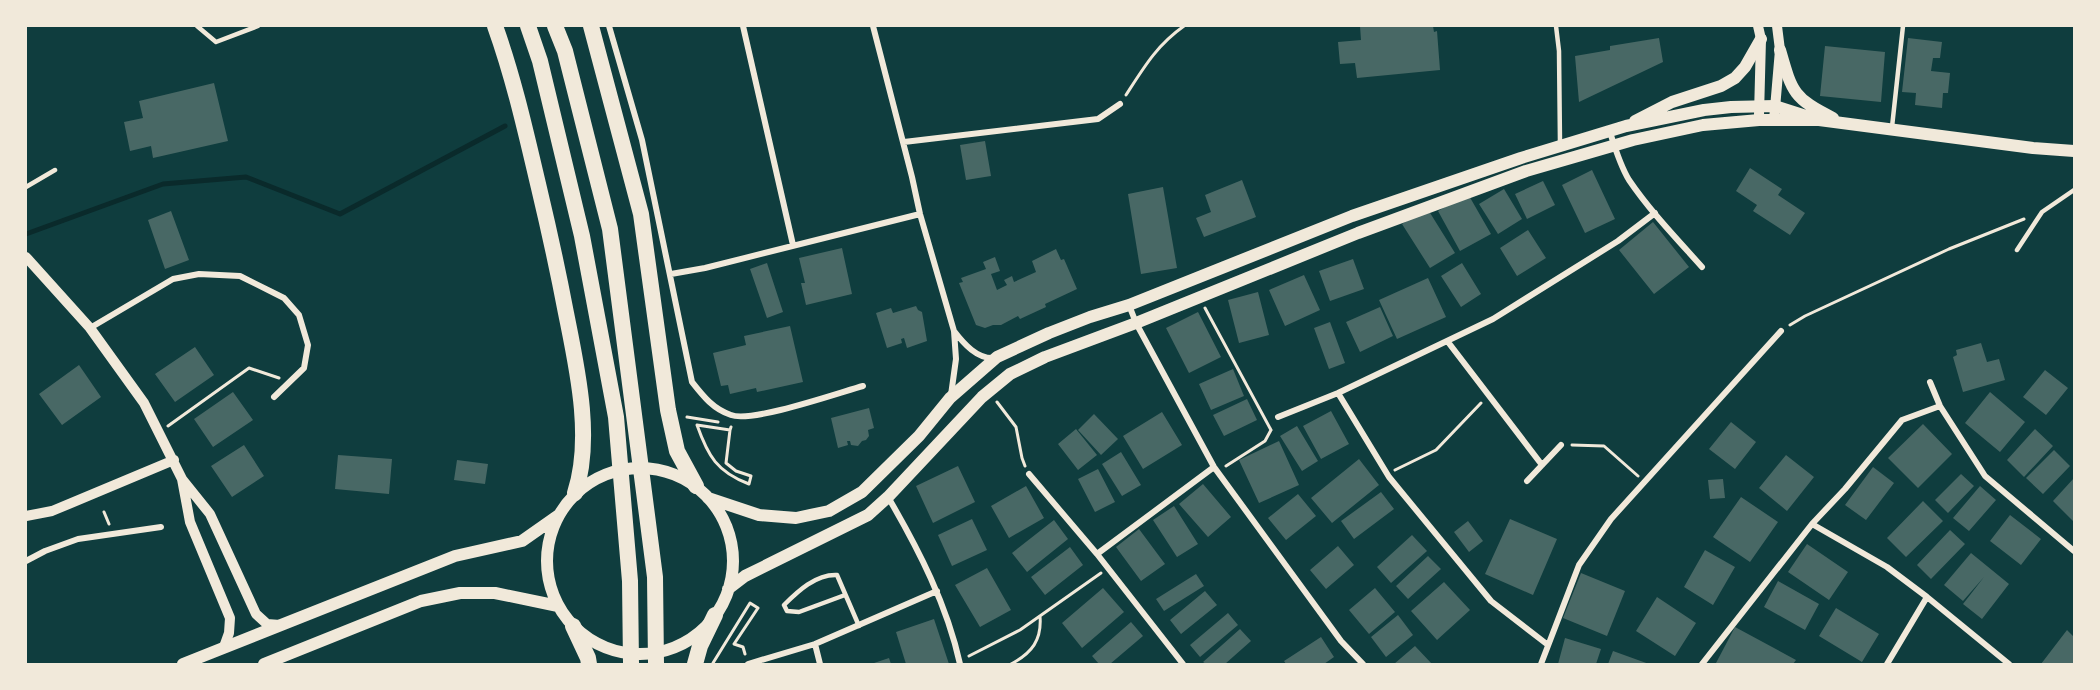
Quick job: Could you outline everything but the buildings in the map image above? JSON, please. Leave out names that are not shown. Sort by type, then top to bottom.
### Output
[{"type":"highway","points":[[495,26],[510,68],[552,239],[578,370],[583,438],[581,476],[575,493]]},
{"type":"highway","points":[[528,26],[540,61],[582,236],[616,417],[630,581],[631,664]]},
{"type":"highway","points":[[555,26],[565,51],[610,229],[655,577],[656,664]]},
{"type":"highway","points":[[591,26],[641,214],[670,420],[677,451],[702,492]]},
{"type":"highway","points":[[695,664],[700,646],[715,615]]},
{"type":"highway","points":[[573,626],[589,664]]},
{"type":"main road","points":[[1626,126],[1648,112],[1720,86],[1735,78],[1746,67],[1761,39]]},
{"type":"main road","points":[[1779,50],[1795,93],[1803,102],[1838,123]]},
{"type":"main road","points":[[702,492],[726,525],[733,557],[728,589],[715,615],[693,638],[664,651],[632,654],[601,646],[573,626],[558,606],[550,584],[547,561],[550,537],[559,515],[575,493],[595,478],[619,470],[644,467],[671,473],[702,492],[759,515],[796,518],[829,511],[862,492],[920,436],[950,398],[997,357],[1049,333],[1129,305],[1352,216],[1626,126],[1704,110],[1775,106],[1838,123],[2033,148],[2074,151]]},
{"type":"main road","points":[[728,589],[745,576],[868,515],[888,497],[982,397],[1010,374],[1045,357],[1136,324],[1358,233],[1526,171],[1614,145],[1703,125],[1759,120],[1820,120]]},
{"type":"main road","points":[[183,664],[455,556],[522,542],[559,515]]},
{"type":"main road","points":[[264,664],[421,601],[460,593],[495,593],[558,606]]},
{"type":"street","points":[[609,26],[642,140],[692,382],[708,403],[732,416],[756,416],[864,386]]},
{"type":"street","points":[[743,26],[793,245]]},
{"type":"street","points":[[873,26],[904,142],[920,214],[954,331],[955,368],[950,398]]},
{"type":"street","points":[[1758,26],[1761,39],[1759,120]]},
{"type":"street","points":[[1774,120],[1779,50],[1777,26]]},
{"type":"street","points":[[904,142],[1098,119],[1120,104]]},
{"type":"street","points":[[1610,132],[1629,180],[1702,267]]},
{"type":"street","points":[[1278,417],[1338,393],[1448,342],[1503,312],[1618,241],[1655,213]]},
{"type":"street","points":[[671,274],[920,214]]},
{"type":"street","points":[[26,258],[90,328],[144,403],[174,460],[182,479],[190,522],[230,618],[229,633],[224,647]]},
{"type":"street","points":[[90,328],[173,279],[199,274],[240,276],[284,298],[299,315],[308,345],[304,368],[274,397]]},
{"type":"street","points":[[1129,305],[1136,324],[1215,470],[1341,641],[1363,664]]},
{"type":"street","points":[[954,331],[964,344],[975,352],[990,358],[997,357]]},
{"type":"street","points":[[1541,664],[1579,565],[1611,519],[1781,332]]},
{"type":"street","points":[[1448,342],[1542,465]]},
{"type":"street","points":[[1930,382],[1940,406],[1985,476],[2074,551]]},
{"type":"street","points":[[1338,393],[1387,474],[1491,601],[1548,645]]},
{"type":"street","points":[[1702,664],[1812,524],[1845,489],[1902,420],[1940,406]]},
{"type":"street","points":[[1527,481],[1561,445]]},
{"type":"street","points":[[26,516],[52,511],[174,460]]},
{"type":"street","points":[[1097,554],[1215,470]]},
{"type":"street","points":[[1029,474],[1097,554],[1183,664]]},
{"type":"street","points":[[182,479],[210,514],[256,614],[267,624],[281,625]]},
{"type":"street","points":[[888,497],[908,531],[937,591],[951,627],[960,662]]},
{"type":"street","points":[[1812,524],[1887,567],[2009,664]]},
{"type":"street","points":[[26,561],[78,538],[161,526]]},
{"type":"street","points":[[748,664],[815,644],[937,591]]},
{"type":"street","points":[[1887,664],[1927,597]]},
{"type":"street","points":[[815,644],[820,664]]},
{"type":"lane","points":[[197,26],[216,42],[258,26]]},
{"type":"lane","points":[[1556,26],[1559,51],[1560,147]]},
{"type":"lane","points":[[1892,130],[1903,26]]},
{"type":"lane","points":[[26,187],[55,170]]},
{"type":"lane","points":[[2017,250],[2042,212],[2074,190]]},
{"type":"lane","points":[[845,595],[799,612],[787,611],[784,605],[803,587],[831,574],[837,575],[860,626]]},
{"type":"path","points":[[1120,104],[1154,51],[1184,26]]},
{"type":"path","points":[[1781,332],[1805,316],[1928,258],[2042,212]]},
{"type":"path","points":[[1204,306],[1271,430]]},
{"type":"path","points":[[159,432],[249,368],[290,381]]},
{"type":"path","points":[[1387,474],[1436,450],[1489,395]]},
{"type":"path","points":[[994,399],[1016,427],[1022,458],[1029,474]]},
{"type":"path","points":[[730,430],[696,425],[705,449],[716,465],[732,478],[749,484],[751,476],[736,471],[726,463],[732,416]]},
{"type":"path","points":[[687,417],[731,425]]},
{"type":"path","points":[[1215,470],[1265,441],[1278,417]]},
{"type":"path","points":[[1561,445],[1604,446],[1645,483]]},
{"type":"path","points":[[104,512],[109,526]]},
{"type":"path","points":[[960,662],[1020,630],[1108,568]]},
{"type":"path","points":[[712,664],[750,603],[758,608],[734,644],[743,647],[748,664]]},
{"type":"path","points":[[1011,664],[1025,657],[1034,645],[1041,630],[1040,616]]},
{"type":"waterway","points":[[26,234],[163,184],[246,177],[340,214],[505,126]]}]
